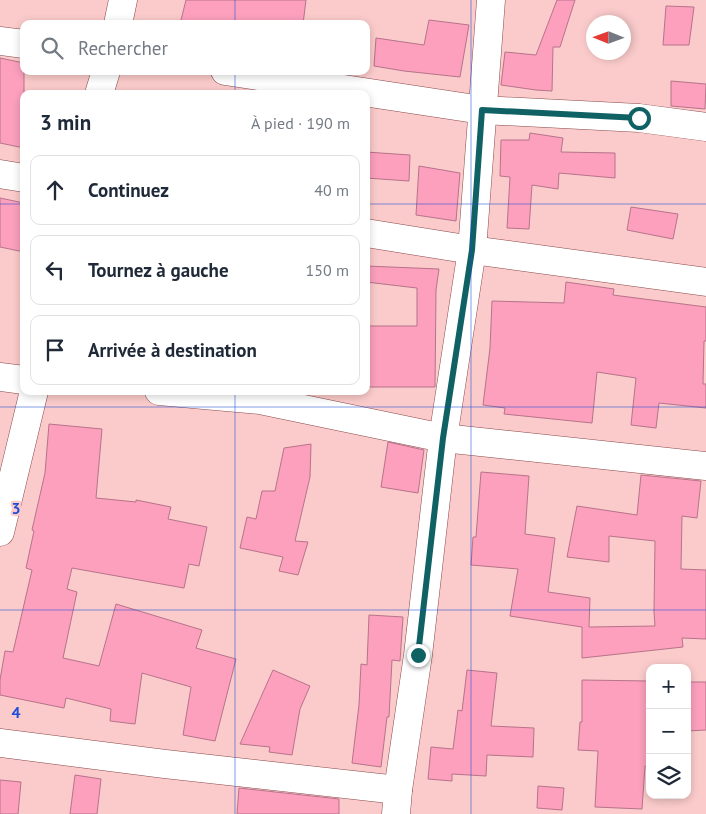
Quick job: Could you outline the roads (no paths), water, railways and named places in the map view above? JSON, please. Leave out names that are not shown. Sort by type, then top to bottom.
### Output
[{"type":"street","points":[[119,20],[123,0]]},
{"type":"street","points":[[0,743],[165,764],[397,802],[418,655],[443,438],[472,250],[491,0]]},
{"type":"street","points":[[0,42],[20,44]]},
{"type":"street","points":[[100,90],[105,75]]},
{"type":"street","points":[[252,75],[351,90]]},
{"type":"street","points":[[370,93],[482,110],[639,118],[706,127]]},
{"type":"street","points":[[0,174],[20,177]]},
{"type":"street","points":[[370,234],[472,250],[706,282]]},
{"type":"street","points":[[0,377],[20,380]]},
{"type":"street","points":[[0,532],[33,395]]},
{"type":"street","points":[[204,395],[260,400],[443,438],[706,466]]}]
